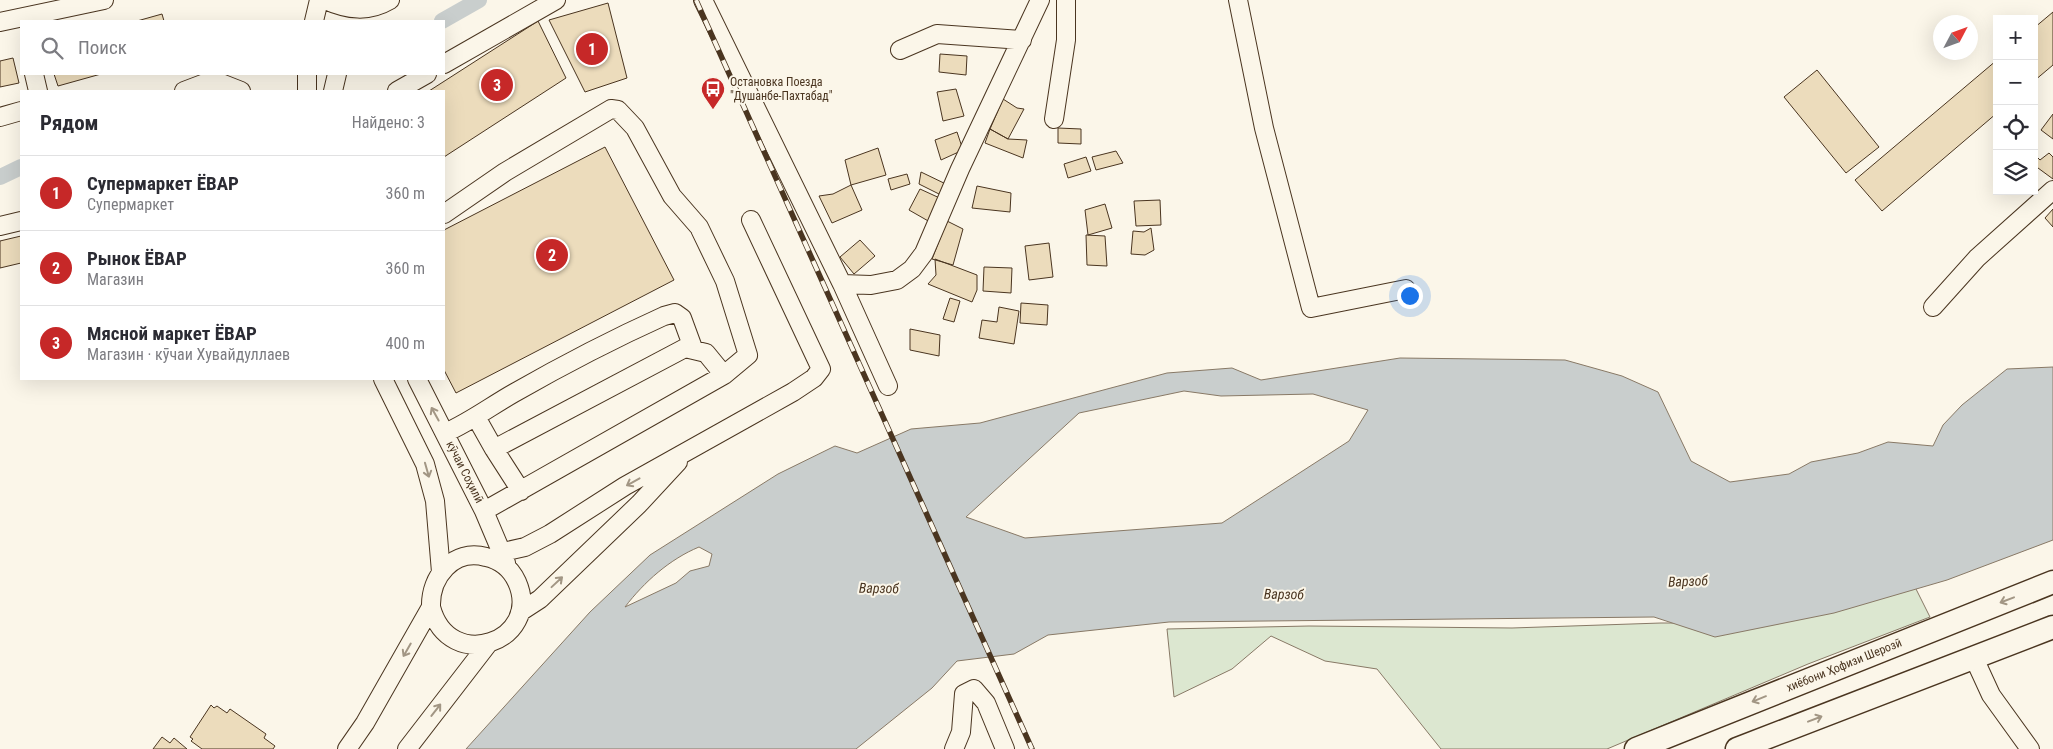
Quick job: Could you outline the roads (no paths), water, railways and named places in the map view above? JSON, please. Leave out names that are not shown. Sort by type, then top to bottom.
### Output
[{"type":"main road","name":"хиёбони Ҳофизи Шерозӣ","points":[[1636,749],[2053,582]]},
{"type":"main road","points":[[1737,749],[2053,627]]},
{"type":"street","points":[[24,20],[42,6],[104,0]]},
{"type":"street","points":[[314,20],[319,0]]},
{"type":"street","points":[[325,0],[343,8],[358,10],[384,3]]},
{"type":"street","points":[[445,63],[556,0]]},
{"type":"street","points":[[703,0],[842,284],[888,386]]},
{"type":"street","points":[[842,284],[871,285],[897,280],[912,269],[924,253],[960,169],[1040,0]]},
{"type":"street","points":[[1054,119],[1066,40],[1066,0]]},
{"type":"street","points":[[1238,0],[1264,128],[1311,308],[1406,289]]},
{"type":"street","points":[[367,20],[384,3]]},
{"type":"street","points":[[0,22],[20,23]]},
{"type":"street","points":[[900,50],[937,34],[1022,40]]},
{"type":"street","points":[[34,75],[38,90]]},
{"type":"street","points":[[307,75],[307,90]]},
{"type":"street","points":[[333,90],[337,75]]},
{"type":"street","points":[[399,90],[425,75]]},
{"type":"street","points":[[187,90],[213,80],[238,90]]},
{"type":"street","points":[[445,213],[505,172],[612,109],[618,110],[635,128],[672,196],[699,227],[725,280],[748,355],[724,375],[484,511]]},
{"type":"street","points":[[0,117],[20,111]]},
{"type":"street","points":[[1933,307],[1977,258],[2053,190]]},
{"type":"street","points":[[690,449],[639,504],[540,599],[520,612],[511,629],[496,641],[488,644],[469,645],[451,638],[438,625],[431,607],[432,588],[441,572],[456,560],[474,555],[505,560],[626,486],[690,449],[794,392],[814,378],[821,369],[751,220]]},
{"type":"street","points":[[0,226],[20,221]]},
{"type":"street","points":[[445,433],[568,363],[664,316],[675,313],[682,318],[693,348]]},
{"type":"street","points":[[494,449],[685,348],[693,348],[706,353],[724,375]]},
{"type":"street","points":[[384,380],[426,464],[435,501],[441,572]]},
{"type":"street","name":"кӯчаи Соҳилӣ","points":[[417,380],[484,511],[505,560],[518,584],[521,603],[520,612]]},
{"type":"street","points":[[476,417],[521,491]]},
{"type":"street","points":[[347,749],[366,723],[431,607]]},
{"type":"street","points":[[406,749],[488,644]]},
{"type":"street","points":[[1974,658],[1991,695],[2030,749]]},
{"type":"street","points":[[954,749],[961,732],[964,694],[974,689],[986,702],[1005,749]]},
{"type":"water","name":"Варзоб","points":[[1400,358],[1565,360],[1622,376],[1658,392],[1691,461],[1730,482],[1789,474],[1811,462],[1858,453],[1888,442],[1933,446],[1943,425],[1962,405],[2007,369],[2053,367],[2053,540],[1947,580],[1834,613],[1715,637],[1654,617],[1169,622],[1048,635],[1014,654],[957,661],[932,688],[856,749],[466,749],[590,612],[650,555],[778,474],[835,446],[857,453],[911,429],[980,423],[1167,373],[1232,368],[1261,380]],"holes":[[[1184,391],[1221,396],[1313,394],[1368,410],[1349,441],[1222,523],[1025,538],[966,517],[1079,413]],[[699,547],[712,554],[709,566],[690,571],[676,583],[625,607],[658,572],[678,558]]]},
{"type":"waterway","points":[[444,20],[479,0]]},
{"type":"waterway","points":[[0,177],[20,167]]},
{"type":"railway","points":[[696,0],[1032,749]]},
{"type":"place","name":"Супермаркет ЁВАР","points":[[592,49]]},
{"type":"place","name":"Мясной маркет ЁВАР","points":[[497,85]]},
{"type":"place","name":"Остановка Поезда \"Душанбе-Пахтабад\"","points":[[713,110]]},
{"type":"place","name":"Рынок ЁВАР","points":[[552,255]]}]
